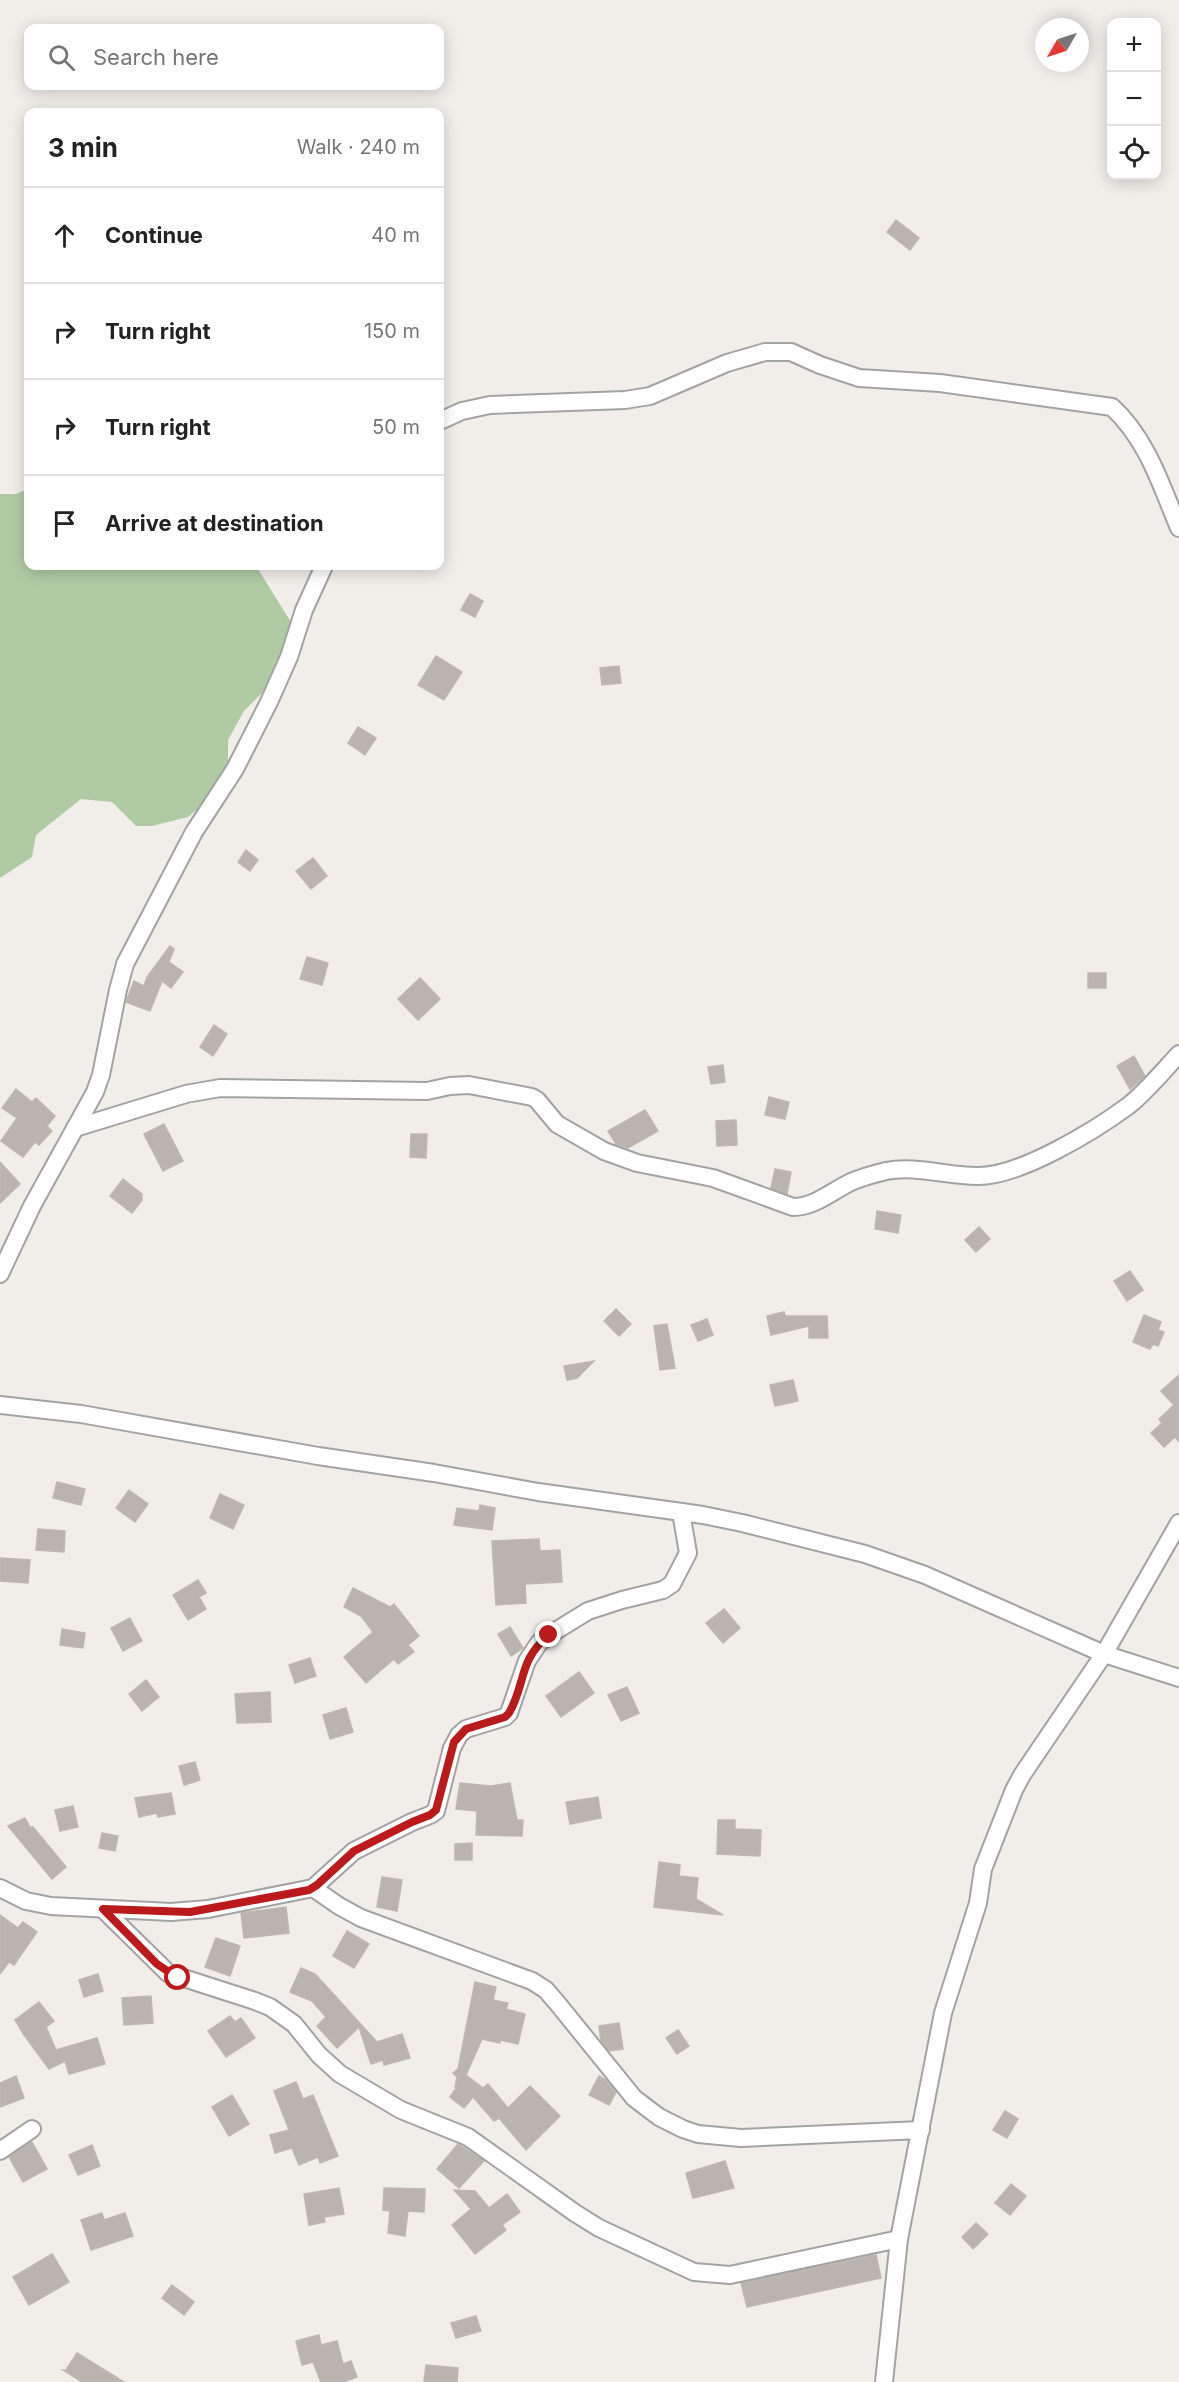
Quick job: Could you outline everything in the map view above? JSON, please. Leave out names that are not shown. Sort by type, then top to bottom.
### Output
[{"type":"street","points":[[444,419],[462,411],[490,405],[624,400],[650,396],[727,363],[765,352],[791,352],[859,378],[940,383],[1112,407],[1125,419],[1148,454],[1179,528]]},
{"type":"street","points":[[0,1274],[32,1206],[95,1092],[101,1075],[125,964],[194,832],[235,769],[269,702],[289,657],[304,610],[322,570]]},
{"type":"street","points":[[75,1128],[186,1094],[220,1088],[427,1090],[469,1085],[532,1097],[557,1124],[589,1144],[620,1157],[654,1167],[712,1178],[793,1207],[800,1207],[815,1202],[852,1182],[872,1174],[892,1170],[978,1176],[1011,1171],[1048,1154],[1129,1105],[1179,1054]]},
{"type":"street","points":[[0,1405],[81,1414],[318,1456],[742,1522],[865,1554],[925,1575],[1104,1654],[1179,1678]]},
{"type":"street","points":[[0,1888],[38,1904],[190,1912],[313,1888],[360,1848],[436,1810],[454,1742],[466,1729],[505,1717],[509,1713],[527,1661],[539,1643],[588,1611],[663,1590],[672,1584],[688,1553],[681,1512]]},
{"type":"street","points":[[884,2382],[899,2239],[947,1998],[978,1903],[983,1869],[1014,1790],[1033,1758],[1104,1654],[1179,1523]]},
{"type":"street","points":[[313,1888],[361,1918],[532,1981],[546,1990],[634,2098],[659,2117],[698,2134],[741,2138],[921,2130]]},
{"type":"street","points":[[103,1909],[168,1973],[270,2007],[294,2024],[319,2055],[340,2074],[400,2110],[468,2137],[599,2228],[694,2272],[730,2275],[899,2239]]},
{"type":"street","points":[[0,2151],[32,2129]]},
{"type":"green space","points":[[24,491],[24,570],[258,570],[294,627],[286,659],[264,691],[244,711],[228,740],[228,769],[214,795],[188,817],[152,826],[136,826],[112,802],[81,799],[36,835],[32,857],[0,878],[0,494],[16,494]]},
{"type":"building","points":[[896,220],[919,238],[910,250],[887,232]]},
{"type":"building","points":[[470,594],[483,601],[475,617],[461,610]]},
{"type":"building","points":[[436,656],[462,672],[444,700],[418,685]]},
{"type":"building","points":[[619,666],[621,683],[602,685],[600,668]]},
{"type":"building","points":[[358,727],[376,738],[365,755],[348,743]]},
{"type":"building","points":[[246,850],[258,860],[250,871],[238,862]]},
{"type":"building","points":[[313,858],[327,876],[311,889],[296,871]]},
{"type":"building","points":[[170,946],[174,949],[169,962],[183,972],[171,988],[162,981],[150,1011],[126,1002],[134,981],[144,986],[147,977]]},
{"type":"building","points":[[307,957],[328,963],[322,985],[300,979]]},
{"type":"building","points":[[1088,973],[1106,973],[1106,988],[1088,988]]},
{"type":"building","points":[[420,978],[440,999],[418,1020],[398,999]]},
{"type":"building","points":[[214,1025],[227,1034],[213,1056],[200,1047]]},
{"type":"building","points":[[1134,1056],[1145,1076],[1130,1089],[1117,1066]]},
{"type":"building","points":[[723,1065],[725,1082],[711,1084],[708,1067]]},
{"type":"building","points":[[16,1089],[32,1102],[36,1098],[55,1116],[47,1126],[52,1131],[39,1145],[35,1142],[23,1157],[1,1141],[17,1118],[2,1108]]},
{"type":"building","points":[[769,1097],[789,1102],[785,1119],[765,1115]]},
{"type":"building","points":[[645,1110],[658,1131],[628,1148],[616,1144],[608,1131]]},
{"type":"building","points":[[736,1120],[737,1145],[717,1146],[716,1121]]},
{"type":"building","points":[[164,1124],[183,1161],[163,1171],[144,1134]]},
{"type":"building","points":[[411,1134],[427,1134],[426,1158],[410,1157]]},
{"type":"building","points":[[0,1162],[20,1184],[0,1203]]},
{"type":"building","points":[[775,1169],[791,1172],[787,1194],[771,1188]]},
{"type":"building","points":[[123,1179],[142,1194],[142,1200],[132,1213],[110,1196]]},
{"type":"building","points":[[877,1211],[901,1215],[898,1233],[875,1229]]},
{"type":"building","points":[[979,1227],[990,1239],[976,1252],[965,1240]]},
{"type":"building","points":[[1130,1271],[1143,1290],[1127,1301],[1114,1281]]},
{"type":"building","points":[[616,1309],[631,1324],[619,1336],[604,1321]]},
{"type":"building","points":[[784,1312],[785,1316],[827,1316],[828,1338],[809,1338],[809,1326],[771,1335],[767,1316]]},
{"type":"building","points":[[1144,1315],[1161,1322],[1158,1330],[1164,1332],[1158,1346],[1153,1344],[1150,1349],[1133,1342]]},
{"type":"building","points":[[707,1319],[713,1335],[698,1341],[691,1325]]},
{"type":"building","points":[[667,1324],[675,1368],[660,1370],[654,1326]]},
{"type":"building","points":[[594,1361],[577,1378],[567,1380],[564,1366]]},
{"type":"building","points":[[1179,1375],[1179,1442],[1175,1437],[1164,1447],[1151,1433],[1162,1423],[1159,1419],[1174,1405],[1161,1391]]},
{"type":"building","points":[[793,1380],[798,1401],[775,1406],[770,1385]]},
{"type":"building","points":[[57,1482],[85,1489],[81,1505],[53,1498]]},
{"type":"building","points":[[129,1490],[148,1504],[135,1522],[116,1508]]},
{"type":"building","points":[[220,1494],[244,1505],[233,1529],[210,1518]]},
{"type":"building","points":[[480,1505],[495,1508],[492,1530],[454,1525],[457,1508],[479,1511]]},
{"type":"building","points":[[38,1529],[65,1531],[64,1552],[36,1550]]},
{"type":"building","points":[[539,1539],[540,1551],[560,1550],[562,1582],[525,1584],[526,1603],[496,1605],[492,1541]]},
{"type":"building","points":[[0,1558],[30,1560],[28,1583],[0,1581]]},
{"type":"building","points":[[198,1580],[206,1593],[199,1597],[206,1609],[188,1620],[173,1595]]},
{"type":"building","points":[[353,1588],[390,1607],[394,1604],[419,1636],[408,1645],[414,1652],[398,1664],[394,1659],[366,1683],[344,1657],[373,1632],[361,1616],[344,1607]]},
{"type":"building","points":[[724,1609],[740,1628],[723,1643],[706,1623]]},
{"type":"building","points":[[130,1618],[142,1641],[123,1651],[111,1628]]},
{"type":"building","points":[[510,1627],[523,1648],[511,1656],[498,1634]]},
{"type":"building","points":[[62,1629],[85,1633],[83,1648],[60,1645]]},
{"type":"building","points":[[310,1658],[316,1676],[295,1683],[289,1665]]},
{"type":"building","points":[[579,1672],[594,1693],[561,1717],[546,1696]]},
{"type":"building","points":[[146,1680],[159,1697],[142,1711],[129,1694]]},
{"type":"building","points":[[627,1687],[639,1713],[621,1721],[608,1695]]},
{"type":"building","points":[[270,1692],[271,1722],[237,1723],[235,1694]]},
{"type":"building","points":[[346,1708],[353,1732],[330,1739],[323,1715]]},
{"type":"building","points":[[195,1762],[200,1780],[184,1785],[179,1766]]},
{"type":"building","points":[[460,1783],[491,1786],[510,1783],[517,1820],[523,1820],[522,1836],[476,1835],[477,1811],[456,1809]]},
{"type":"building","points":[[171,1793],[175,1814],[158,1817],[157,1813],[139,1817],[135,1798]]},
{"type":"building","points":[[598,1797],[601,1818],[570,1824],[566,1802]]},
{"type":"building","points":[[73,1806],[78,1827],[60,1831],[55,1810]]},
{"type":"building","points":[[25,1818],[30,1827],[33,1827],[66,1867],[52,1879],[8,1826]]},
{"type":"building","points":[[718,1820],[735,1820],[735,1829],[761,1830],[760,1856],[717,1854]]},
{"type":"building","points":[[102,1833],[118,1836],[115,1851],[99,1848]]},
{"type":"building","points":[[472,1843],[472,1860],[455,1860],[455,1844]]},
{"type":"building","points":[[659,1862],[680,1865],[679,1876],[698,1878],[696,1899],[723,1915],[654,1907]]},
{"type":"building","points":[[382,1877],[402,1880],[397,1911],[377,1907]]},
{"type":"building","points":[[286,1907],[289,1933],[244,1938],[241,1913]]},
{"type":"building","points":[[0,1915],[18,1928],[23,1922],[37,1932],[14,1965],[9,1962],[0,1974]]},
{"type":"building","points":[[347,1931],[369,1944],[354,1968],[333,1956]]},
{"type":"building","points":[[216,1938],[240,1946],[230,1976],[205,1967]]},
{"type":"building","points":[[301,1968],[315,1974],[377,2042],[402,2034],[410,2058],[384,2065],[383,2060],[371,2064],[359,2027],[337,2048],[317,2026],[326,2017],[312,2001],[290,1992]]},
{"type":"building","points":[[98,1974],[103,1991],[84,1997],[79,1980]]},
{"type":"building","points":[[475,1982],[496,1987],[493,2000],[508,2003],[506,2009],[525,2014],[518,2044],[482,2039],[466,2075],[483,2088],[488,2084],[508,2108],[530,2086],[560,2116],[526,2150],[499,2118],[494,2121],[473,2097],[464,2108],[450,2097],[457,2087],[455,2087],[457,2077],[453,2073],[458,2069]]},
{"type":"building","points":[[151,1996],[153,2023],[124,2025],[122,1998]]},
{"type":"building","points":[[39,2002],[54,2021],[46,2027],[56,2050],[97,2038],[105,2064],[69,2074],[65,2061],[49,2069],[15,2020]]},
{"type":"building","points":[[230,2016],[235,2022],[241,2018],[255,2038],[226,2057],[208,2031]]},
{"type":"building","points":[[619,2023],[623,2049],[609,2051],[601,2041],[599,2026]]},
{"type":"building","points":[[678,2030],[689,2046],[677,2054],[666,2038]]},
{"type":"building","points":[[16,2076],[24,2098],[0,2107],[0,2083]]},
{"type":"building","points":[[599,2076],[606,2080],[616,2092],[609,2105],[589,2095]]},
{"type":"building","points":[[296,2082],[303,2099],[313,2095],[338,2156],[320,2163],[318,2157],[299,2165],[292,2148],[275,2153],[270,2135],[289,2130],[274,2091]]},
{"type":"building","points":[[232,2095],[249,2124],[229,2136],[212,2107]]},
{"type":"building","points":[[1005,2111],[1018,2119],[1007,2138],[993,2130]]},
{"type":"building","points":[[32,2142],[47,2169],[23,2182],[9,2157]]},
{"type":"building","points":[[458,2144],[484,2161],[459,2188],[437,2169]]},
{"type":"building","points":[[92,2145],[100,2166],[78,2175],[69,2155]]},
{"type":"building","points":[[725,2161],[734,2188],[693,2198],[686,2173]]},
{"type":"building","points":[[1011,2184],[1026,2196],[1010,2215],[995,2203]]},
{"type":"building","points":[[339,2188],[344,2214],[324,2217],[325,2222],[309,2225],[304,2194]]},
{"type":"building","points":[[384,2188],[425,2189],[424,2212],[408,2211],[405,2236],[388,2233],[390,2211],[383,2210]]},
{"type":"building","points":[[454,2190],[475,2191],[489,2208],[507,2194],[520,2212],[502,2225],[506,2230],[475,2254],[452,2225],[471,2209]]},
{"type":"building","points":[[102,2213],[104,2220],[125,2213],[133,2236],[91,2250],[81,2220]]},
{"type":"building","points":[[976,2223],[988,2234],[973,2249],[962,2237]]},
{"type":"building","points":[[52,2254],[69,2282],[29,2305],[13,2277]]},
{"type":"building","points":[[876,2255],[881,2278],[747,2307],[741,2283]]},
{"type":"building","points":[[172,2285],[194,2302],[184,2315],[162,2298]]},
{"type":"building","points":[[476,2316],[481,2331],[456,2338],[451,2323]]},
{"type":"building","points":[[319,2335],[321,2345],[337,2341],[343,2364],[351,2361],[357,2377],[343,2382],[321,2382],[313,2362],[302,2365],[296,2341]]},
{"type":"building","points":[[77,2353],[124,2382],[82,2382],[63,2370],[66,2370]]},
{"type":"building","points":[[426,2365],[458,2368],[457,2382],[424,2382]]},
{"type":"route","points":[[178,1978],[157,1964],[103,1909],[190,1912],[313,1888],[365,1844],[424,1818],[436,1810],[440,1803],[454,1742],[466,1729],[505,1717],[509,1713],[532,1651],[549,1635]]}]
